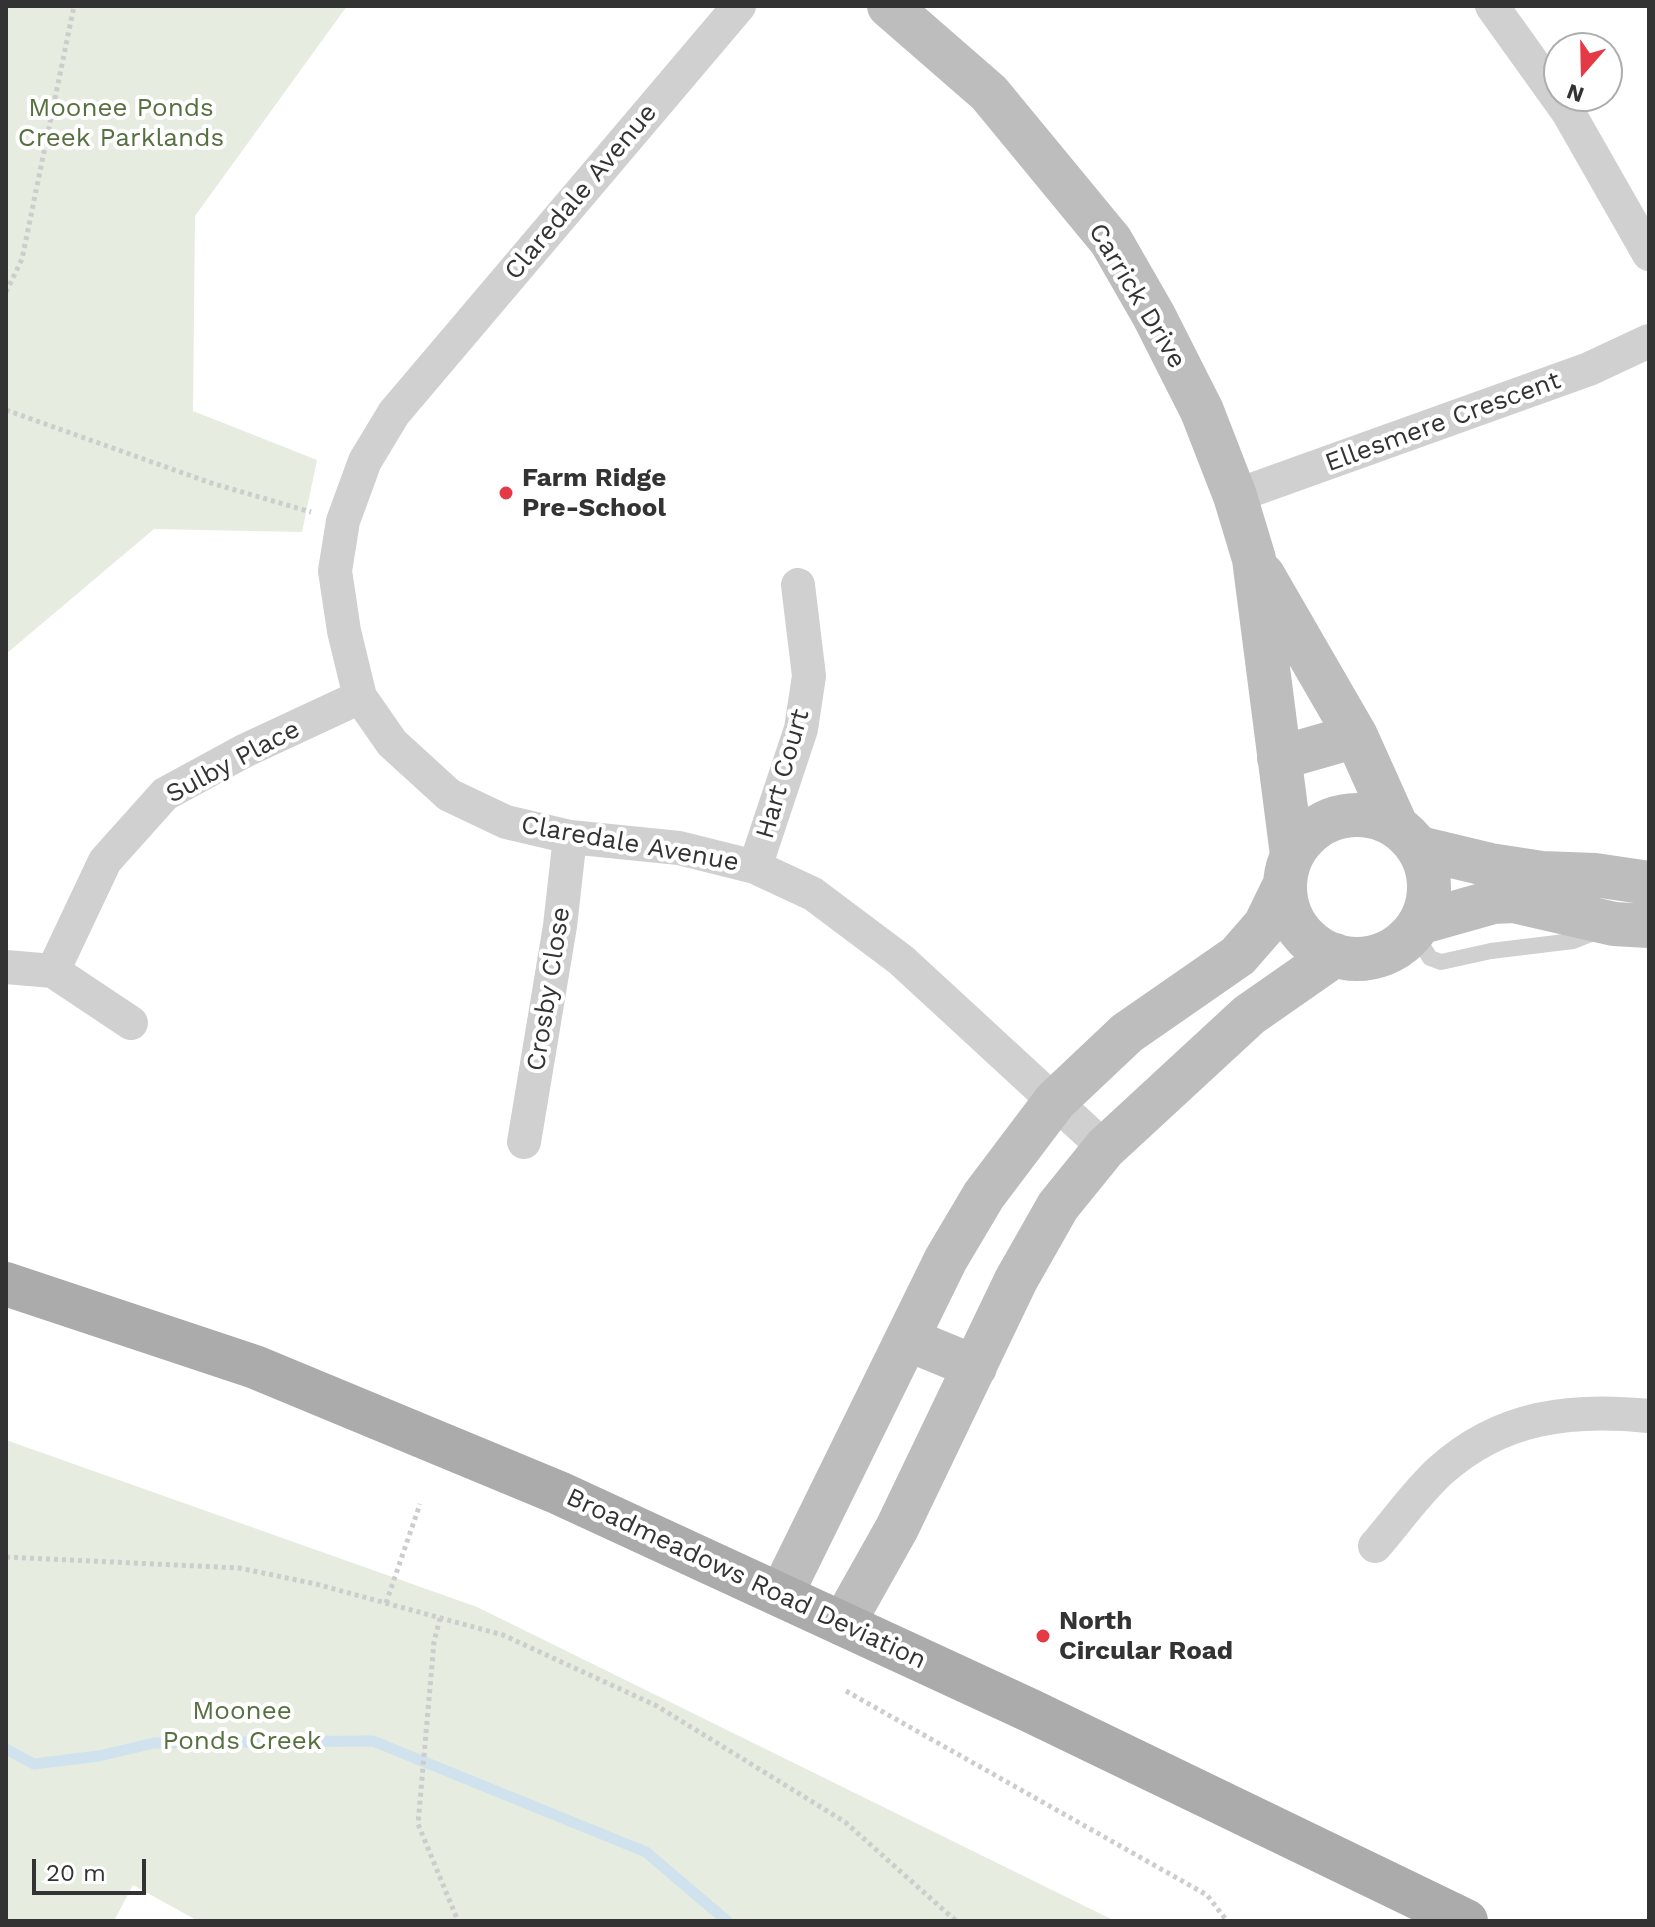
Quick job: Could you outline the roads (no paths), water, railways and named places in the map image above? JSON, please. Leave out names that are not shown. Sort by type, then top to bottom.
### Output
[{"type":"main road","name":"Broadmeadows Road Deviation","points":[[6,1284],[255,1367],[559,1493],[1029,1710],[1466,1921]]},
{"type":"street","name":"Claredale Avenue","points":[[739,6],[394,413],[365,461],[343,521],[335,571],[344,631],[360,697],[392,743],[449,795],[506,822],[570,837],[679,848],[755,867],[813,894],[901,960],[1105,1148]]},
{"type":"street","name":"Carrick Drive","points":[[889,6],[989,93],[1111,241],[1154,316],[1202,411],[1235,496],[1254,559],[1288,814],[1288,870]]},
{"type":"street","points":[[1492,6],[1568,112],[1649,254]]},
{"type":"street","name":"Ellesmere Crescent","points":[[1235,496],[1589,369],[1649,341]]},
{"type":"street","name":"Carrick Drive","points":[[1254,559],[1356,736],[1407,836]]},
{"type":"street","name":"Hart Court","points":[[755,867],[801,729],[809,676],[798,585]]},
{"type":"street","name":"Sulby Place","points":[[53,971],[105,861],[165,794],[244,751],[360,697]]},
{"type":"street","points":[[1279,758],[1356,736]]},
{"type":"street","points":[[781,1595],[946,1259],[984,1195],[1055,1101],[1127,1033],[1238,956],[1265,925],[1305,835],[1337,818],[1373,816],[1407,836],[1490,865],[1649,883]]},
{"type":"street","points":[[1288,870],[1288,907],[1298,928],[1314,945],[1335,955],[1356,959],[1378,956],[1398,947],[1418,927],[1428,903],[1430,884],[1427,865],[1407,836]]},
{"type":"street","name":"Crosby Close","points":[[524,1142],[560,926],[570,837]]},
{"type":"street","points":[[1418,927],[1493,902],[1514,901],[1632,925]]},
{"type":"street","points":[[843,1624],[897,1528],[1016,1280],[1058,1206],[1105,1148],[1249,1015],[1335,955]]},
{"type":"street","points":[[6,967],[53,971],[131,1023]]},
{"type":"street","points":[[907,1339],[975,1367]]},
{"type":"street","points":[[1375,1546],[1439,1472],[1465,1451],[1492,1437],[1529,1420],[1566,1414],[1602,1411],[1649,1416]]},
{"type":"waterway","name":"Moonee Ponds Creek","points":[[6,1749],[34,1764],[99,1756],[154,1743],[373,1741],[646,1852],[727,1921]]},
{"type":"place","name":"Farm Ridge Pre-School","points":[[506,493]]},
{"type":"place","name":"North Circular Road","points":[[1043,1636]]},
{"type":"park label","name":"Moonee Ponds Creek Parklands","points":[[121,123]]}]
